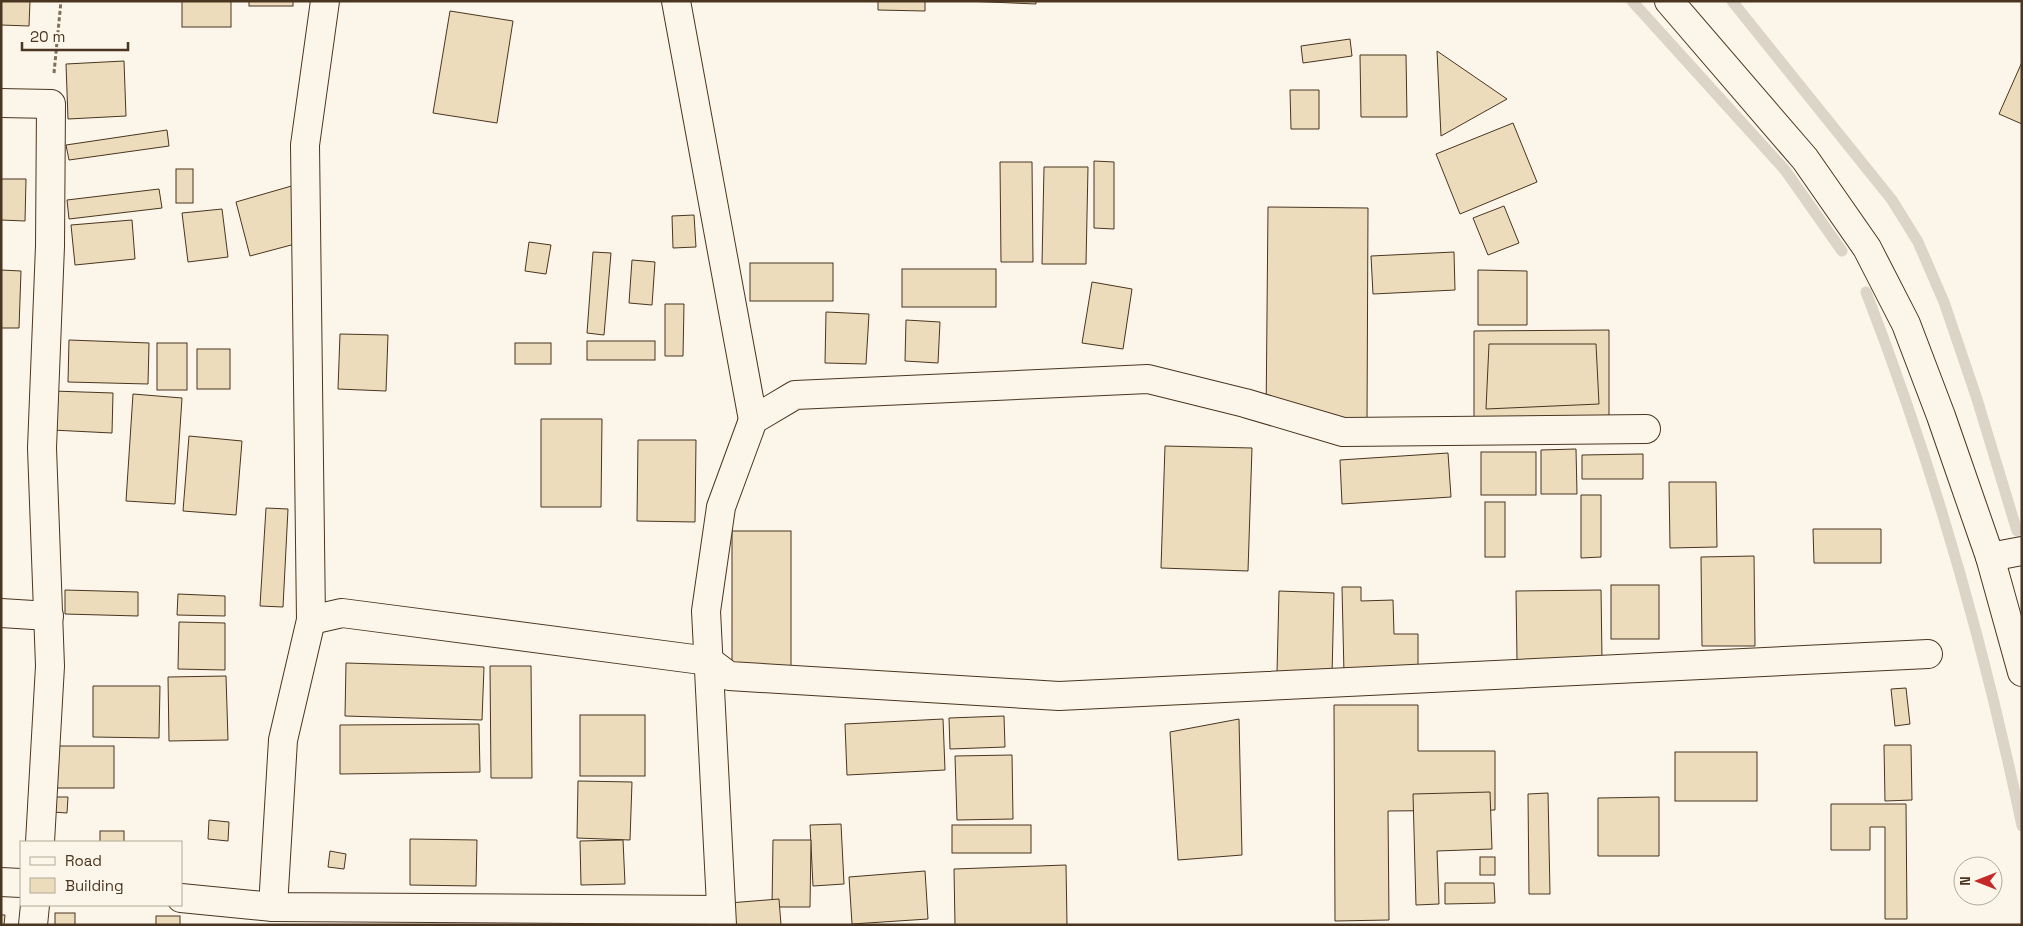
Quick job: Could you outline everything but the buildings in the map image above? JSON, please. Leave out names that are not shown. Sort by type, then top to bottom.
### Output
[{"type":"street","points":[[273,908],[283,740],[311,620],[305,145],[325,1]]},
{"type":"street","points":[[182,898],[273,908],[721,918],[706,612],[720,507],[754,420],[676,1]]},
{"type":"street","points":[[1669,1],[1805,159],[1867,248],[1906,324],[1941,416],[1990,557],[2022,672]]},
{"type":"street","points":[[1,103],[51,104],[50,246],[42,448],[50,666],[40,841]]},
{"type":"street","points":[[754,420],[795,395],[1148,379],[1245,403],[1343,432],[1646,429]]},
{"type":"street","points":[[1990,557],[2022,551]]},
{"type":"street","points":[[1,613],[49,616]]},
{"type":"street","points":[[311,620],[342,613],[709,661],[729,676],[1059,696],[1928,654]]},
{"type":"street","points":[[1,882],[20,883]]},
{"type":"street","points":[[33,925],[35,906]]},
{"type":"path","points":[[51,104],[61,1]]},
{"type":"waterway","points":[[1632,1],[1785,170],[1842,251]]},
{"type":"waterway","points":[[1732,1],[1892,200],[1918,242],[1944,302],[1977,399],[2017,531]]},
{"type":"waterway","points":[[1866,292],[1913,423],[1955,556],[1991,690],[2022,826]]}]
